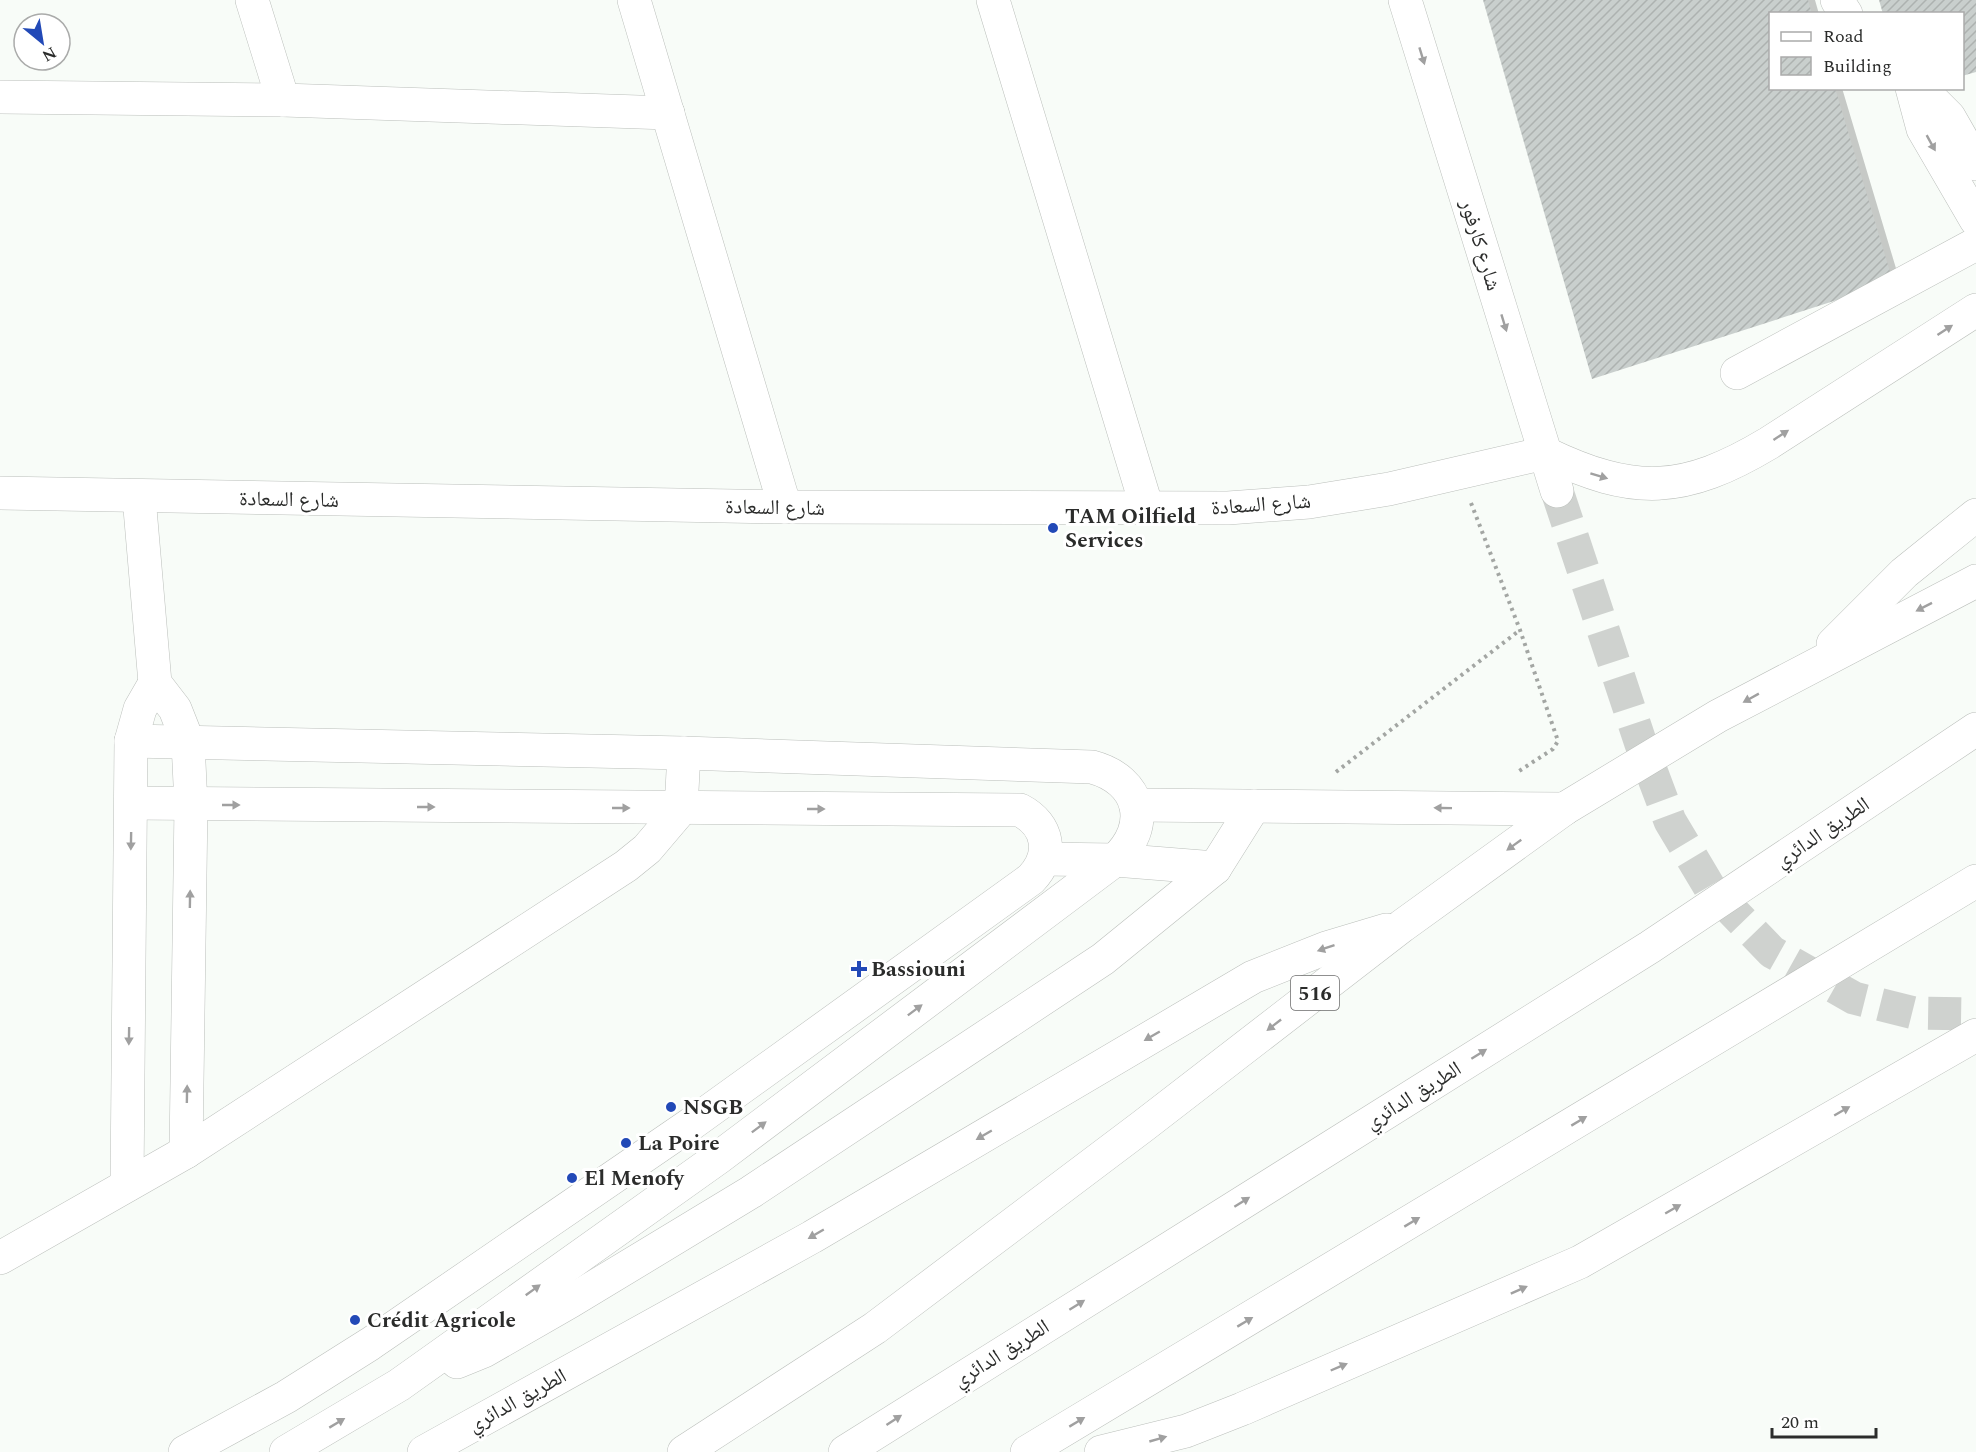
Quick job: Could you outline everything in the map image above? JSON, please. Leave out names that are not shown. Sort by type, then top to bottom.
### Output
[{"type":"main road","points":[[252,0],[283,100]]},
{"type":"main road","points":[[634,0],[785,507]]},
{"type":"main road","points":[[993,0],[1147,508]]},
{"type":"main road","name":"شارع كارفور","points":[[1405,0],[1557,491]]},
{"type":"main road","points":[[1913,90],[1923,129],[1976,220]]},
{"type":"main road","points":[[1922,90],[1948,117],[1976,164]]},
{"type":"main road","points":[[0,97],[283,100],[668,113]]},
{"type":"main road","points":[[1737,373],[1976,244]]},
{"type":"main road","points":[[1545,453],[1578,470],[1617,482],[1657,485],[1697,479],[1734,464],[1769,443],[1976,310]]},
{"type":"main road","name":"شارع السعادة","points":[[0,493],[785,507],[1228,507],[1308,502],[1460,474],[1545,453]]},
{"type":"main road","points":[[139,497],[155,683],[175,709],[188,742],[191,805],[186,1152]]},
{"type":"main road","points":[[1815,663],[1904,573],[1976,515]]},
{"type":"main road","name":"الطريق الدائري","points":[[684,1452],[875,1328],[1143,1126],[1402,926],[1564,809],[1708,722],[1815,663],[1976,581]]},
{"type":"main road","points":[[127,1185],[131,741],[140,709],[155,683]]},
{"type":"main road","name":"الطريق الدائري","points":[[845,1452],[1640,953],[1976,729]]},
{"type":"main road","points":[[131,741],[684,753],[1092,766],[1120,779],[1130,791],[1136,805],[1138,821],[1134,836],[1126,849],[1114,860],[718,1158],[399,1386],[286,1452]]},
{"type":"main road","points":[[0,1258],[186,1152],[626,866],[647,849],[681,809],[684,753]]},
{"type":"main road","points":[[131,803],[1020,810],[1031,816],[1045,835],[1044,859],[1031,879],[691,1124],[370,1344],[286,1397],[185,1452]]},
{"type":"main road","points":[[1136,805],[1564,809]]},
{"type":"main road","points":[[399,1386],[484,1351],[751,1192],[1103,958],[1215,868],[1254,806]]},
{"type":"main road","points":[[1044,859],[1114,860],[1215,868]]},
{"type":"main road","points":[[1027,1452],[1976,881]]},
{"type":"main road","name":"الطريق الدائري","points":[[424,1452],[812,1237],[1253,977],[1326,948],[1402,926]]},
{"type":"main road","points":[[1101,1452],[1186,1431],[1537,1282],[1623,1239],[1976,1035]]},
{"type":"main road","points":[[691,1124],[718,1158]]},
{"type":"path","points":[[1460,474],[1520,630],[1558,741],[1553,749],[1506,779]]},
{"type":"path","points":[[1291,806],[1520,630]]},
{"type":"building","points":[[1483,0],[1808,0],[1811,12],[1769,12],[1769,90],[1836,90],[1893,282],[1592,379]]},
{"type":"building","points":[[1879,0],[1976,0],[1976,72],[1964,75],[1964,12],[1882,12]]},
{"type":"tunnel","points":[[1557,491],[1641,744],[1670,821],[1710,888],[1772,952],[1854,998],[1914,1013],[1976,1014]]},
{"type":"place","name":"TAM Oilfield Services","points":[[1053,528]]},
{"type":"place","name":"Bassiouni","points":[[859,969]]},
{"type":"place","name":"NSGB","points":[[671,1107]]},
{"type":"place","name":"La Poire","points":[[626,1143]]},
{"type":"place","name":"El Menofy","points":[[572,1178]]},
{"type":"place","name":"Crédit Agricole","points":[[355,1320]]}]
